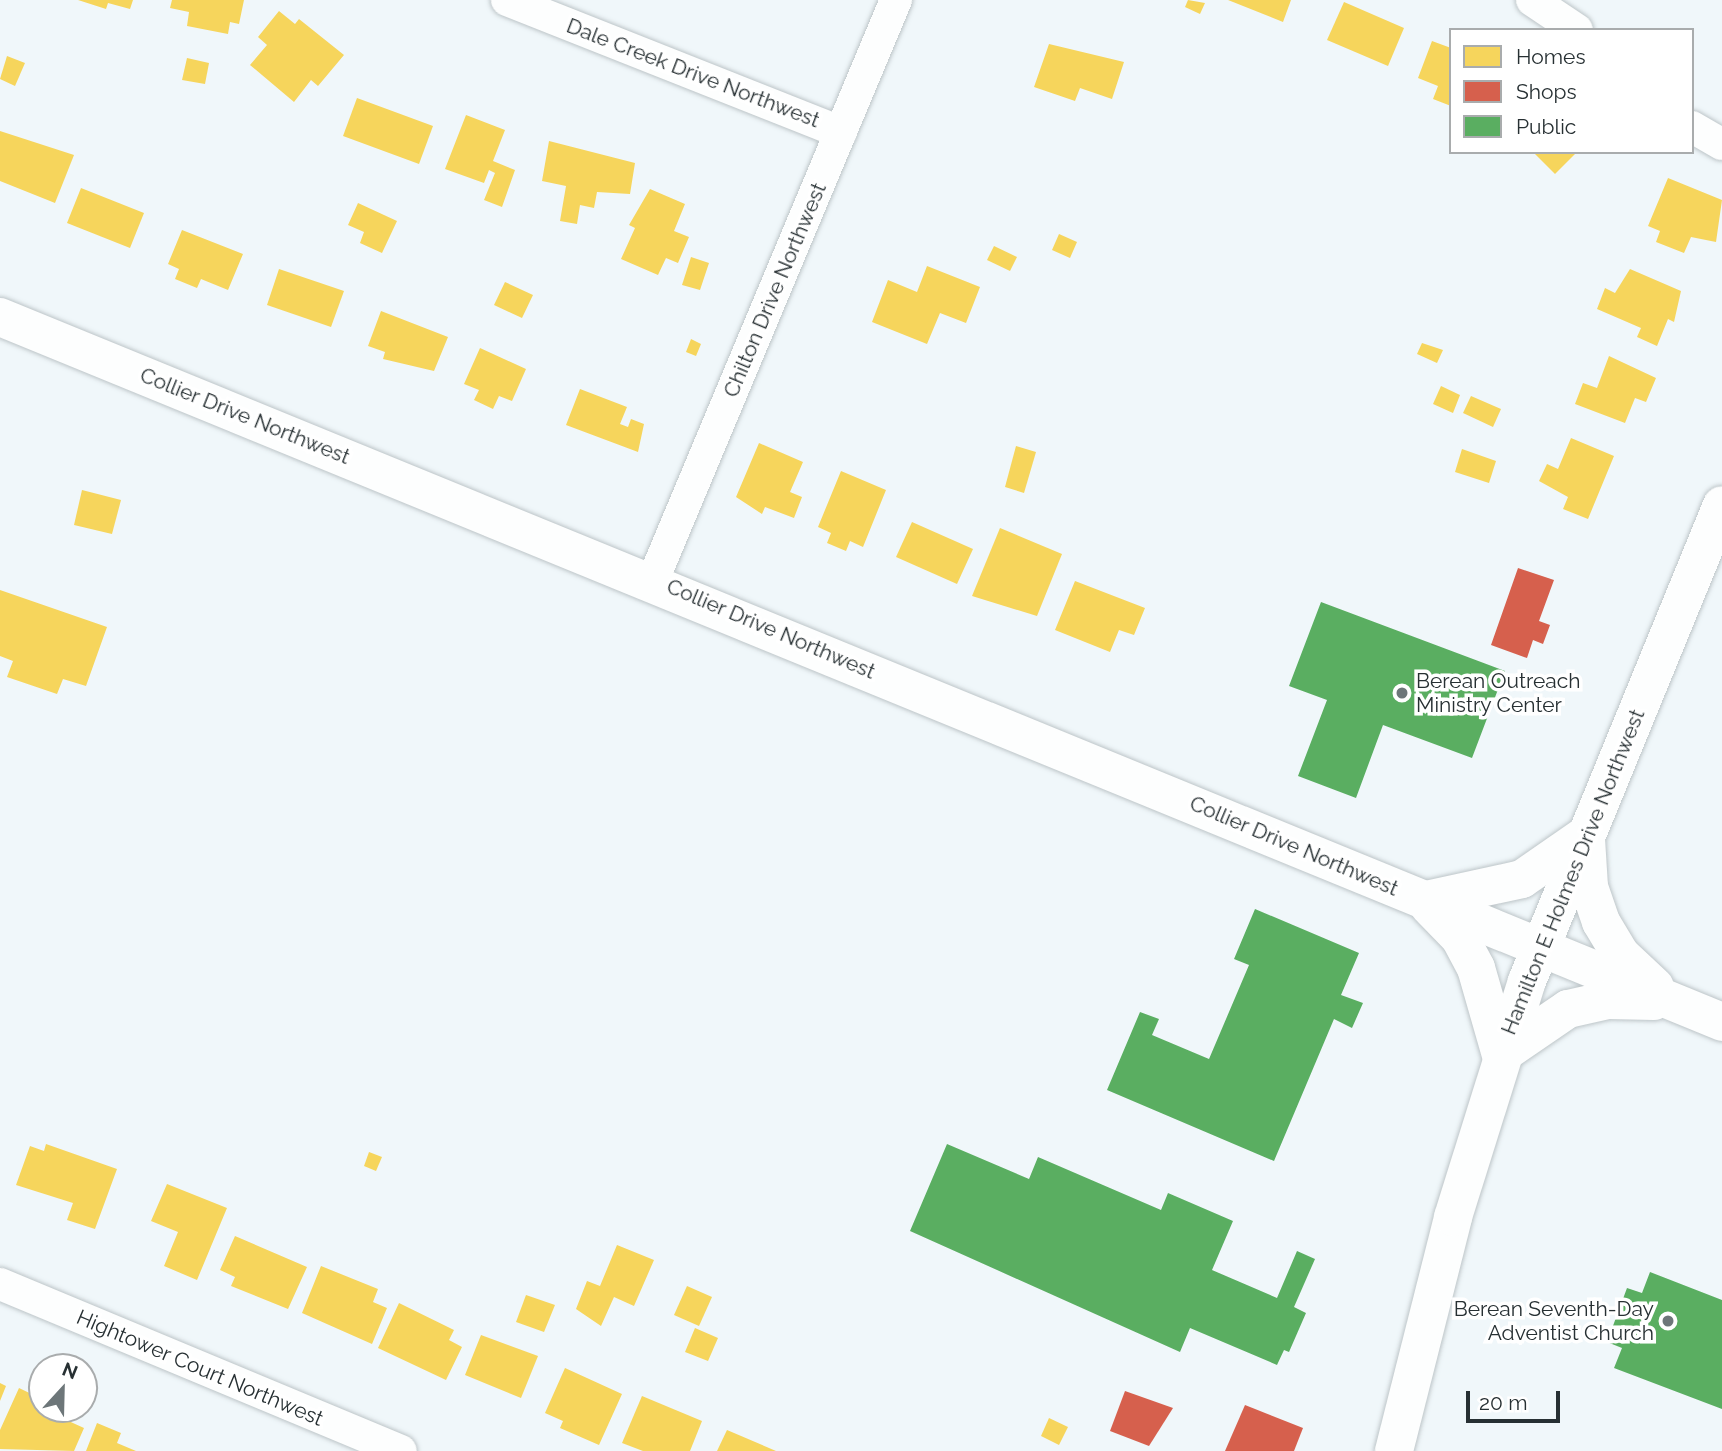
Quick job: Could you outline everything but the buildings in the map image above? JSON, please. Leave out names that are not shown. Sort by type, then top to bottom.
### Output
[{"type":"main road","name":"Collier Drive Northwest","points":[[0,317],[653,580],[1722,1022]]},
{"type":"main road","name":"Hamilton E Holmes Drive Northwest","points":[[1394,1451],[1501,1055],[1538,947],[1722,505]]},
{"type":"main road","points":[[1424,900],[1522,879],[1585,835]]},
{"type":"main road","points":[[1585,835],[1589,887],[1601,922],[1620,954],[1670,1001]]},
{"type":"main road","points":[[1424,900],[1460,937],[1476,968],[1501,1055],[1568,1009],[1608,1000],[1670,1001]]},
{"type":"street","name":"Dale Creek Drive Northwest","points":[[507,0],[841,132]]},
{"type":"street","name":"Chilton Drive Northwest","points":[[653,580],[896,0]]},
{"type":"street","points":[[1532,0],[1574,28]]},
{"type":"street","points":[[1694,128],[1722,144]]},
{"type":"street","name":"Hightower Court Northwest","points":[[0,1284],[401,1451]]},
{"type":"place","name":"Berean Outreach Ministry Center","points":[[1402,693]]},
{"type":"place","name":"Berean Seventh-Day Adventist Church","points":[[1668,1321]]}]
